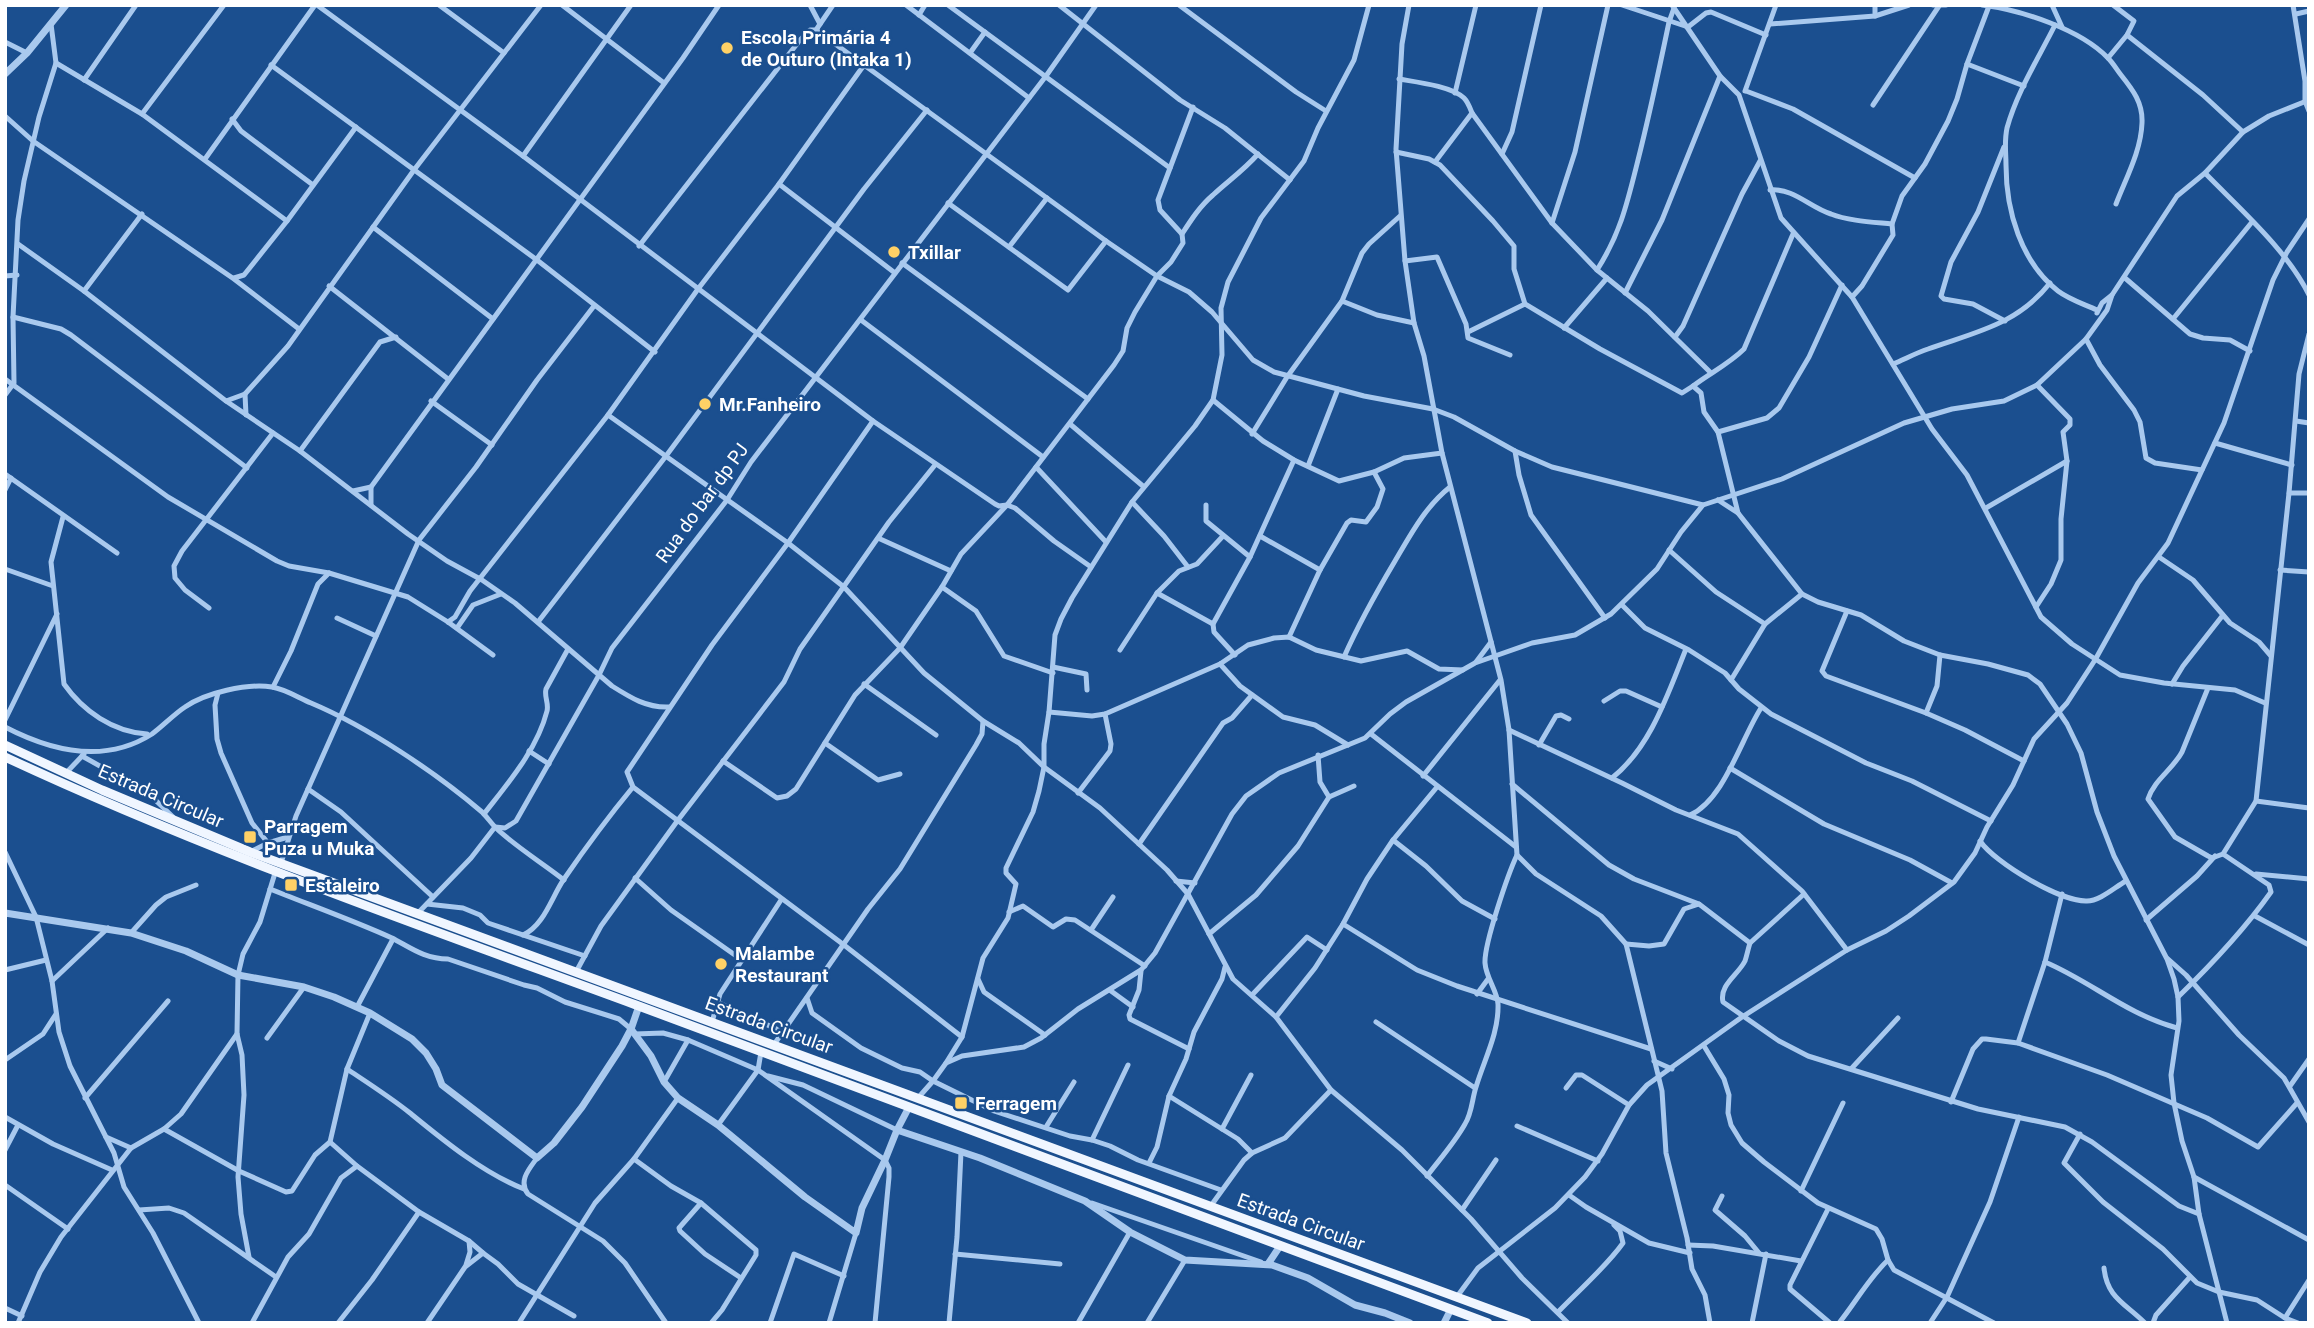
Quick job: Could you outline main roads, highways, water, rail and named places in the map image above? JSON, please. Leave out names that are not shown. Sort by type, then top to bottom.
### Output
[{"type":"main road","name":"Estrada Circular","points":[[5,745],[250,852],[1527,1323]]},
{"type":"main road","name":"Estrada Circular","points":[[5,757],[100,802],[275,873],[1488,1323]]},
{"type":"place","name":"Escola Primária 4 de Outuro (Intaka 1)","points":[[727,48]]},
{"type":"place","name":"Txillar","points":[[894,252]]},
{"type":"place","name":"Mr.Fanheiro","points":[[705,404]]},
{"type":"place","name":"Parragem Puza u Muka","points":[[250,837]]},
{"type":"place","name":"Estaleiro","points":[[291,885]]},
{"type":"place","name":"Malambe Restaurant","points":[[721,964]]},
{"type":"place","name":"Ferragem","points":[[961,1103]]}]
